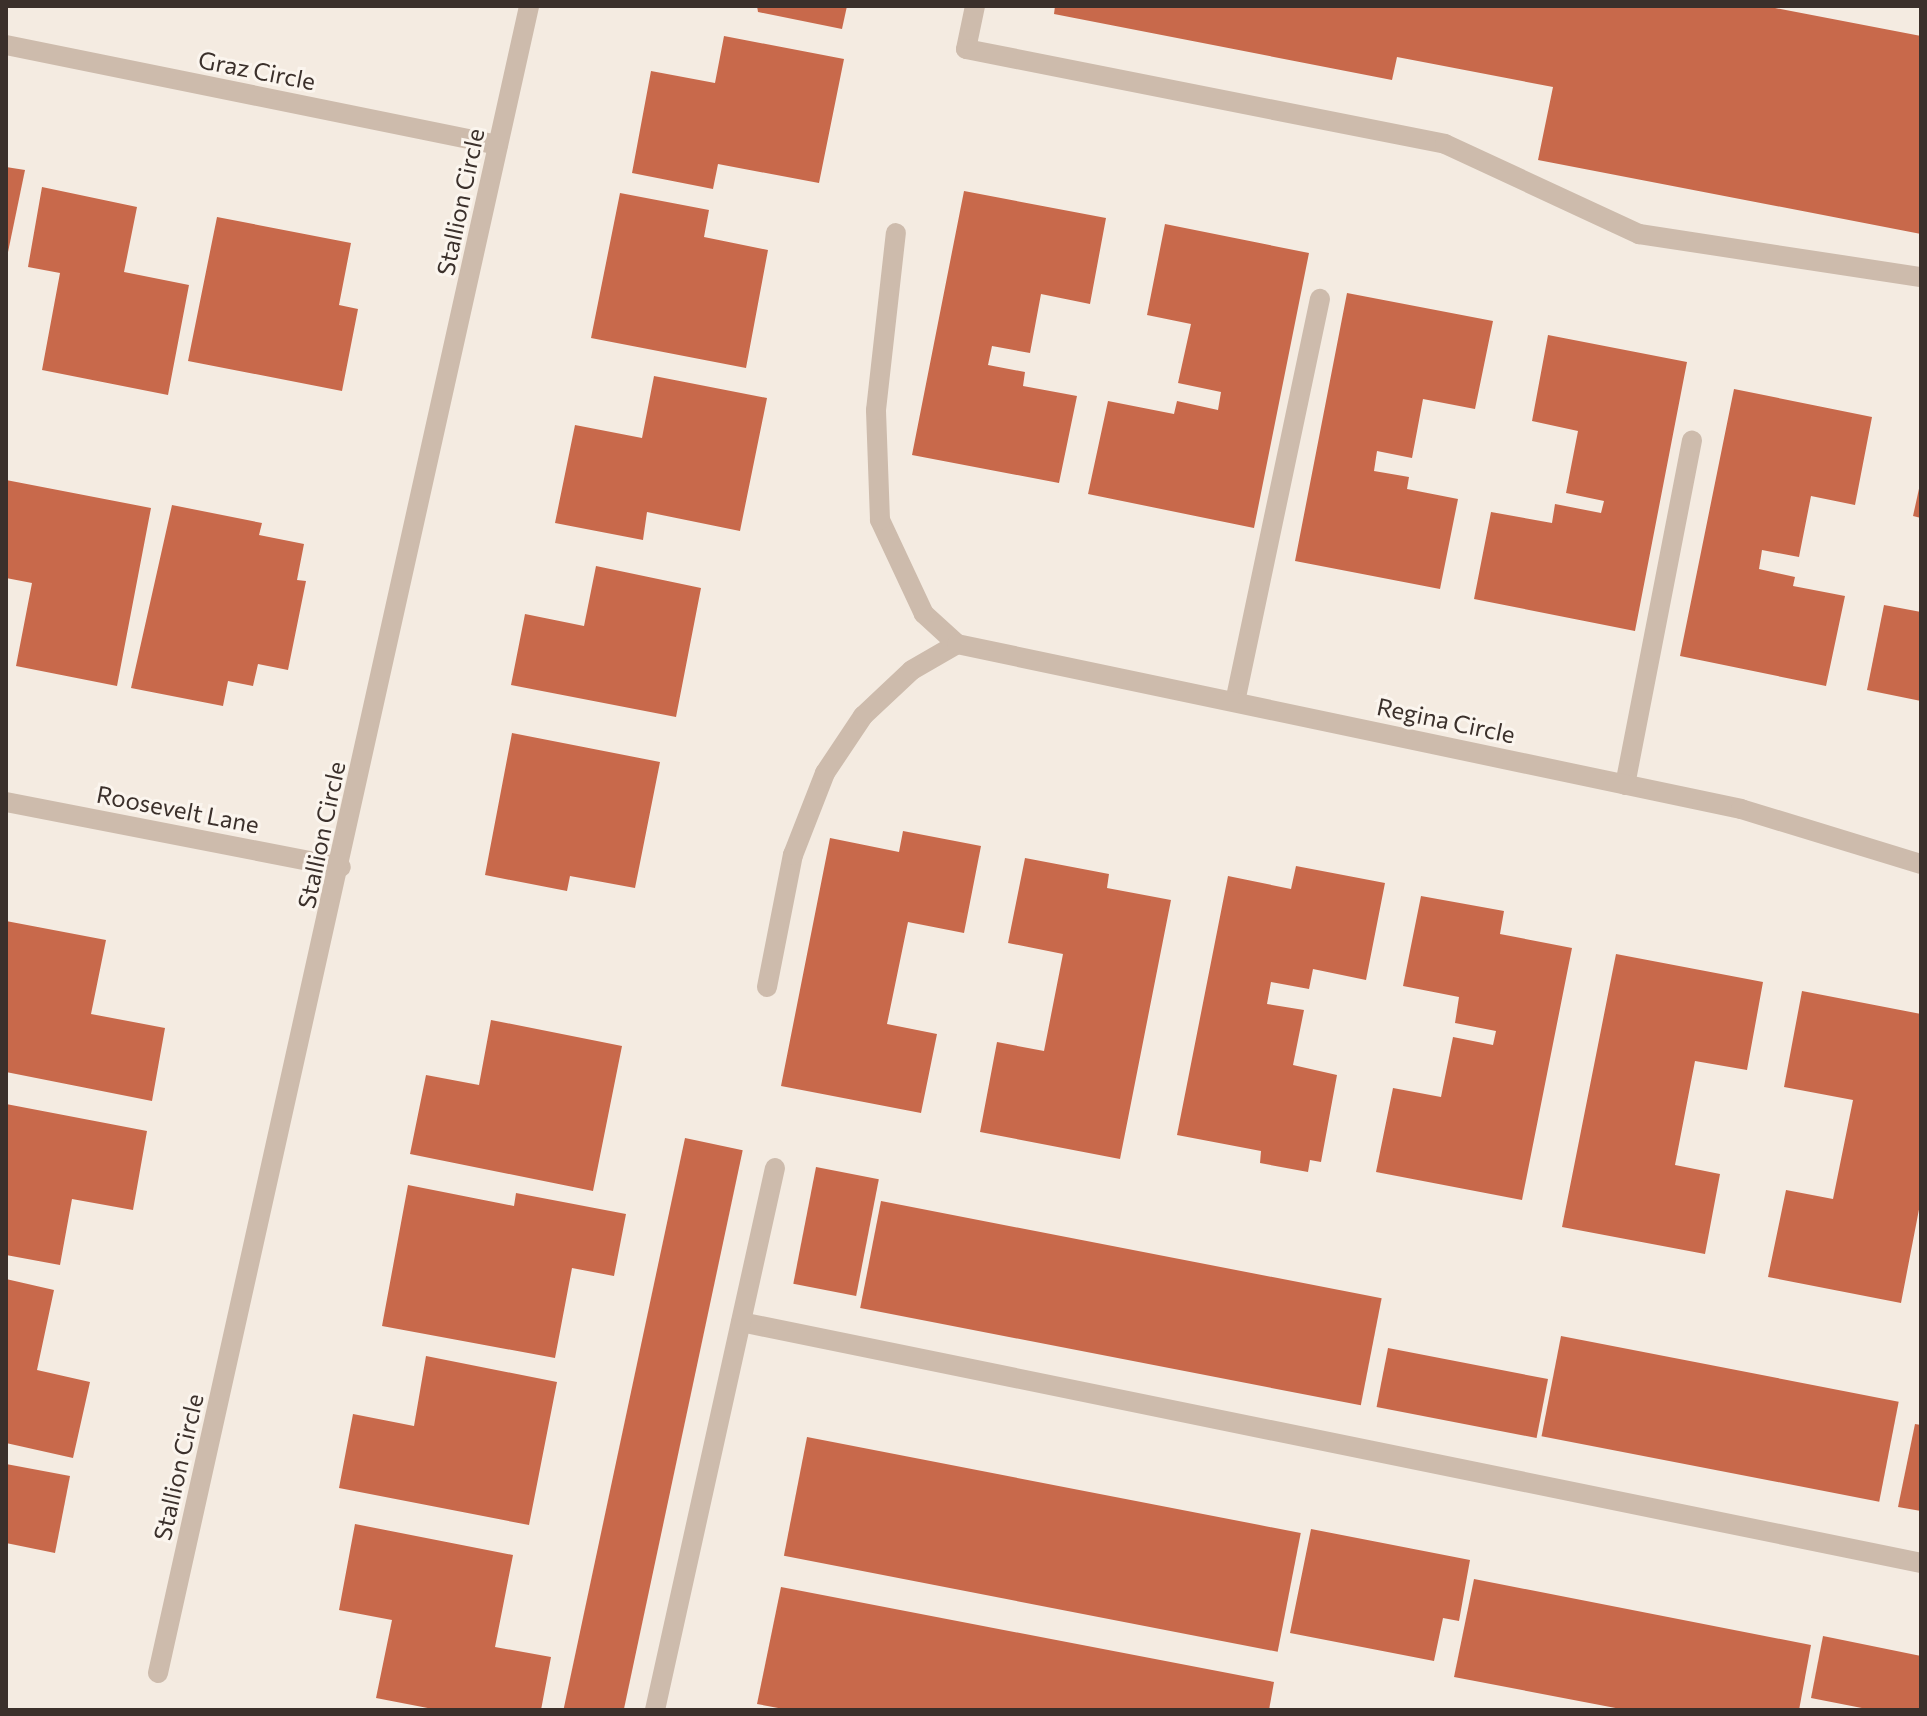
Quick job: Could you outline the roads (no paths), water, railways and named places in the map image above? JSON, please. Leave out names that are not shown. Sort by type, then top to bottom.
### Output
[{"type":"street","name":"Stallion Circle","points":[[158,1673],[341,867],[529,6]]},
{"type":"street","points":[[975,6],[966,49],[1445,144],[1639,234],[1921,277]]},
{"type":"street","name":"Graz Circle","points":[[6,45],[498,145]]},
{"type":"street","points":[[767,987],[793,855],[825,773],[863,716],[912,670],[957,644],[924,614],[880,520],[876,410],[896,233]]},
{"type":"street","points":[[1235,702],[1320,299]]},
{"type":"street","points":[[1625,785],[1692,440]]},
{"type":"street","name":"Regina Circle","points":[[957,644],[1741,809],[1921,864]]},
{"type":"street","name":"Roosevelt Lane","points":[[6,802],[341,867]]},
{"type":"street","points":[[655,1710],[775,1168]]},
{"type":"street","points":[[741,1322],[1921,1563]]}]
